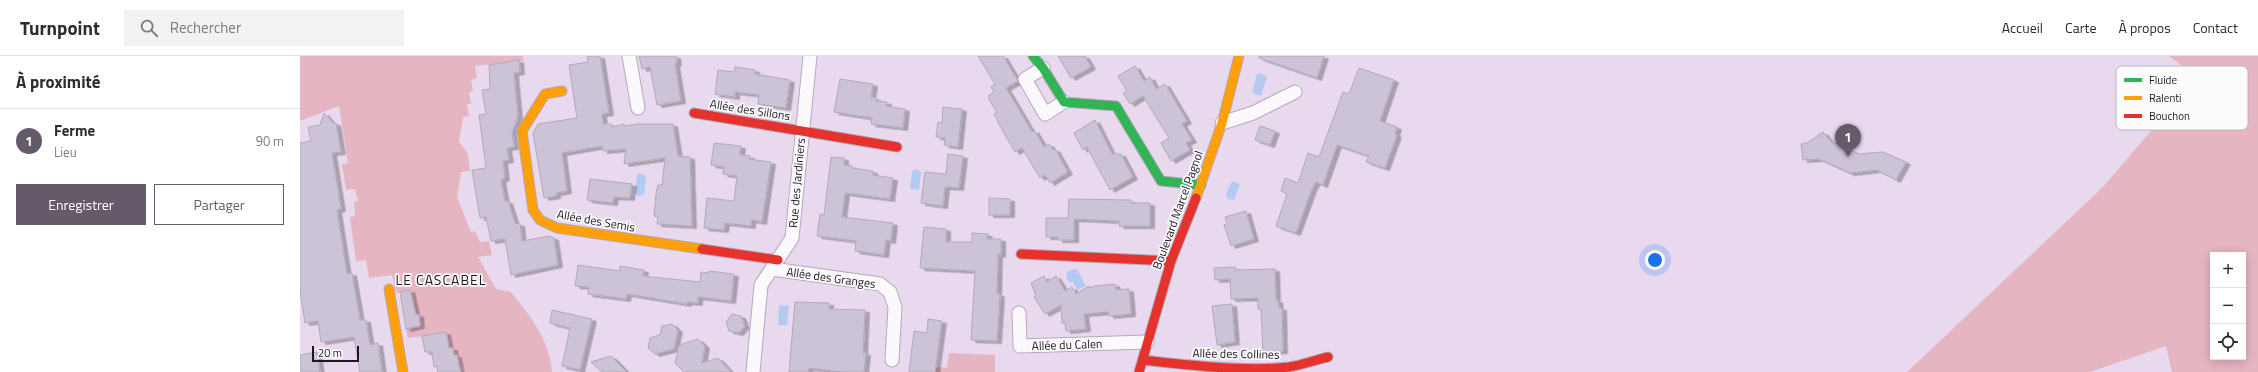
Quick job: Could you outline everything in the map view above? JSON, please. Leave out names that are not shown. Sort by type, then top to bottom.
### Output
[{"type":"street","points":[[629,56],[638,108]]},
{"type":"street","name":"Rue des Jardiniers","points":[[753,372],[761,286],[792,238],[810,56]]},
{"type":"street","points":[[1033,56],[1043,68],[1064,102]]},
{"type":"street","name":"Boulevard Marcel Pagnol","points":[[1139,372],[1171,261],[1201,185],[1222,123],[1239,56]]},
{"type":"street","points":[[1043,68],[1025,79],[1045,114],[1064,102],[1116,106],[1161,181],[1201,185]]},
{"type":"street","name":"Allée des Semis","points":[[562,91],[545,94],[522,131],[533,210],[540,220],[557,228],[775,265]]},
{"type":"street","points":[[1222,123],[1253,113],[1295,92]]},
{"type":"street","name":"Allée des Sillons","points":[[694,113],[897,147]]},
{"type":"street","points":[[1021,254],[1171,261]]},
{"type":"street","name":"Allée des Granges","points":[[775,265],[880,284],[890,292],[895,307],[892,360]]},
{"type":"street","points":[[388,289],[403,372]]},
{"type":"street","name":"Allée du Calen","points":[[1018,313],[1020,346],[1147,342]]},
{"type":"street","name":"Allée des Collines","points":[[1143,360],[1188,366],[1250,368],[1288,367],[1328,357]]},
{"type":"shaded area","points":[[300,56],[523,56],[523,61],[475,66],[477,78],[471,80],[473,91],[469,92],[471,104],[467,104],[469,116],[463,117],[459,142],[468,154],[470,171],[461,172],[457,197],[471,232],[475,231],[480,242],[489,241],[492,255],[478,257],[496,289],[511,292],[538,329],[547,349],[552,372],[462,372],[457,355],[454,355],[453,348],[449,348],[446,333],[408,338],[406,329],[420,326],[419,315],[416,315],[410,291],[396,293],[392,275],[369,278],[366,260],[356,261],[350,217],[355,216],[354,202],[358,201],[355,189],[346,190],[342,164],[348,163],[339,106],[300,121]]},
{"type":"shaded area","points":[[2169,56],[2258,56],[2258,372],[2172,372],[2166,346],[2090,372],[1907,372],[2103,187],[2152,130],[2248,130],[2248,66],[2182,66]]},
{"type":"shaded area","points":[[949,353],[995,355],[995,372],[929,372],[930,366],[947,368]]},
{"type":"water","points":[[1261,73],[1267,77],[1261,96],[1252,93],[1257,74]]},
{"type":"water","points":[[917,169],[921,172],[919,190],[910,189],[912,171]]},
{"type":"water","points":[[640,173],[646,176],[644,195],[638,196],[635,194],[637,175]]},
{"type":"water","points":[[1232,181],[1240,184],[1234,200],[1228,199],[1226,194]]},
{"type":"water","points":[[1077,269],[1086,286],[1077,290],[1073,282],[1069,282],[1066,277],[1067,272]]},
{"type":"water","points":[[779,305],[789,306],[787,325],[778,325]]},
{"type":"building","points":[[587,56],[600,56],[609,113],[602,114],[603,124],[611,124],[612,127],[624,124],[624,126],[638,124],[673,124],[678,156],[690,157],[692,226],[657,224],[658,217],[654,216],[656,194],[658,185],[662,185],[665,158],[624,164],[626,149],[603,151],[602,146],[562,153],[567,191],[556,193],[556,196],[544,198],[533,133],[538,124],[577,118],[569,65],[588,62]]},
{"type":"building","points":[[639,56],[676,56],[677,63],[675,64],[681,101],[657,105],[650,67],[642,69]]},
{"type":"building","points":[[978,56],[1003,56],[1018,81],[1006,88],[1032,132],[1034,130],[1044,147],[1049,144],[1053,150],[1055,149],[1068,172],[1050,183],[1045,175],[1040,178],[1022,148],[1015,152],[994,114],[997,113],[989,99],[989,95],[994,92],[991,87],[995,84]]},
{"type":"building","points":[[1058,56],[1085,56],[1091,67],[1071,78]]},
{"type":"building","points":[[1259,56],[1324,56],[1317,78],[1259,58]]},
{"type":"building","points":[[519,60],[520,72],[514,73],[518,117],[512,132],[514,147],[507,148],[509,160],[503,161],[505,178],[501,180],[505,201],[508,201],[515,223],[520,224],[522,241],[550,236],[554,238],[558,265],[511,275],[505,239],[491,241],[486,217],[480,218],[472,170],[486,168],[479,115],[486,114],[482,90],[490,89],[489,65]]},
{"type":"building","points":[[1135,66],[1144,81],[1150,77],[1156,89],[1165,84],[1187,121],[1182,124],[1192,140],[1186,143],[1190,150],[1171,161],[1161,143],[1169,138],[1143,96],[1130,104],[1123,93],[1127,91],[1118,76]]},
{"type":"building","points":[[735,67],[755,70],[755,74],[790,80],[786,108],[758,104],[759,95],[735,92],[735,97],[715,94],[718,70],[734,72]]},
{"type":"building","points":[[1359,68],[1394,80],[1380,121],[1397,127],[1395,134],[1397,135],[1385,168],[1366,162],[1369,156],[1337,145],[1323,185],[1316,182],[1312,189],[1296,233],[1276,226],[1287,194],[1281,191],[1285,178],[1298,183],[1308,153],[1319,157],[1343,92],[1349,94]]},
{"type":"building","points":[[840,79],[873,84],[871,97],[876,98],[876,101],[887,102],[886,106],[905,109],[903,128],[871,124],[872,118],[834,112]]},
{"type":"building","points":[[943,107],[962,109],[958,147],[944,145],[945,138],[936,137],[938,122],[942,123]]},
{"type":"building","points":[[324,113],[333,123],[336,123],[341,152],[332,153],[341,209],[337,210],[347,274],[352,273],[360,320],[366,320],[370,345],[378,343],[382,372],[360,372],[354,337],[321,342],[318,321],[305,323],[300,291],[300,143],[311,141],[308,127],[320,125]]},
{"type":"building","points":[[1095,120],[1112,154],[1121,154],[1133,177],[1110,190],[1087,147],[1083,150],[1074,133]]},
{"type":"building","points":[[1260,126],[1275,131],[1270,145],[1255,140]]},
{"type":"building","points":[[1823,132],[1830,141],[1859,154],[1883,152],[1906,162],[1896,180],[1877,170],[1850,173],[1819,159],[1803,160],[1801,144],[1807,143]]},
{"type":"building","points":[[714,143],[741,146],[740,155],[750,156],[749,159],[771,162],[762,222],[751,220],[751,226],[725,223],[724,230],[704,228],[707,198],[734,201],[737,176],[723,174],[724,167],[711,165]]},
{"type":"building","points":[[948,154],[963,156],[959,188],[945,187],[943,206],[921,203],[925,172],[946,174]]},
{"type":"building","points":[[831,157],[844,158],[844,165],[852,166],[852,168],[873,171],[873,175],[893,178],[890,199],[845,193],[842,217],[893,223],[891,241],[886,240],[884,255],[855,251],[856,241],[817,236],[820,214],[824,215]]},
{"type":"building","points":[[590,179],[632,184],[630,198],[614,197],[613,203],[587,200]]},
{"type":"building","points":[[989,198],[1010,199],[1010,215],[989,215]]},
{"type":"building","points":[[1069,199],[1131,200],[1131,203],[1150,203],[1150,226],[1119,226],[1119,221],[1074,219],[1074,240],[1058,240],[1058,237],[1046,237],[1046,218],[1068,218]]},
{"type":"building","points":[[1246,211],[1254,239],[1231,246],[1224,225],[1227,224],[1225,217]]},
{"type":"building","points":[[924,227],[946,229],[946,242],[972,242],[972,233],[988,234],[987,239],[1001,239],[1001,255],[998,254],[997,294],[1000,294],[997,341],[971,340],[975,271],[920,268]]},
{"type":"building","points":[[578,265],[620,271],[620,266],[644,270],[643,276],[700,282],[701,272],[708,273],[709,271],[734,274],[731,301],[698,297],[698,303],[687,302],[687,304],[627,294],[626,299],[588,294],[589,287],[575,286]]},
{"type":"building","points":[[1235,267],[1235,270],[1275,269],[1276,301],[1278,300],[1279,308],[1282,308],[1283,351],[1263,352],[1261,309],[1258,309],[1258,298],[1231,299],[1230,279],[1215,280],[1214,268]]},
{"type":"building","points":[[1044,276],[1047,282],[1056,276],[1065,291],[1072,287],[1076,294],[1089,286],[1090,288],[1094,286],[1115,284],[1116,290],[1129,289],[1131,314],[1109,316],[1108,312],[1084,314],[1086,329],[1066,331],[1065,323],[1062,323],[1061,305],[1045,314],[1034,297],[1036,296],[1031,283]]},
{"type":"building","points":[[410,290],[416,315],[419,314],[420,326],[406,329],[400,292]]},
{"type":"building","points":[[795,302],[829,303],[829,309],[865,310],[863,353],[866,353],[864,372],[842,372],[809,368],[808,372],[789,372]]},
{"type":"building","points":[[1232,304],[1235,342],[1217,345],[1212,306]]},
{"type":"building","points":[[552,310],[592,319],[580,370],[562,366],[570,328],[550,323]]},
{"type":"building","points":[[732,314],[741,316],[745,326],[739,333],[729,331],[726,322]]},
{"type":"building","points":[[928,319],[942,321],[935,372],[909,372],[914,331],[927,333]]},
{"type":"building","points":[[672,324],[678,330],[674,349],[655,354],[648,348],[650,338],[660,335],[662,326]]},
{"type":"building","points":[[446,332],[449,348],[453,348],[454,355],[457,355],[460,372],[438,372],[437,366],[434,367],[432,352],[425,352],[422,336]]},
{"type":"building","points":[[698,339],[705,346],[702,363],[718,358],[731,372],[684,372],[675,363],[679,345]]},
{"type":"building","points":[[317,352],[320,372],[300,372],[300,355]]},
{"type":"building","points":[[611,356],[627,372],[602,372],[591,362]]},
{"type":"traffic: fast","points":[[1033,56],[1043,68],[1064,102],[1116,106],[1161,181],[1201,185]]},
{"type":"traffic: slow","points":[[1196,198],[1222,123],[1239,56]]},
{"type":"traffic: slow","points":[[562,91],[545,94],[522,131],[533,210],[540,220],[557,228],[702,249]]},
{"type":"traffic: slow","points":[[389,289],[403,372]]},
{"type":"traffic: jam","points":[[694,113],[897,147]]},
{"type":"traffic: jam","points":[[1139,372],[1171,261],[1196,198]]},
{"type":"traffic: jam","points":[[702,249],[778,260]]},
{"type":"traffic: jam","points":[[1021,254],[1171,261]]},
{"type":"traffic: jam","points":[[1143,360],[1197,366],[1255,369],[1289,367],[1328,357]]},
{"type":"place","name":"Ferme","points":[[1848,157]]},
{"type":"district","name":"LE CASCABEL","points":[[441,280]]}]
